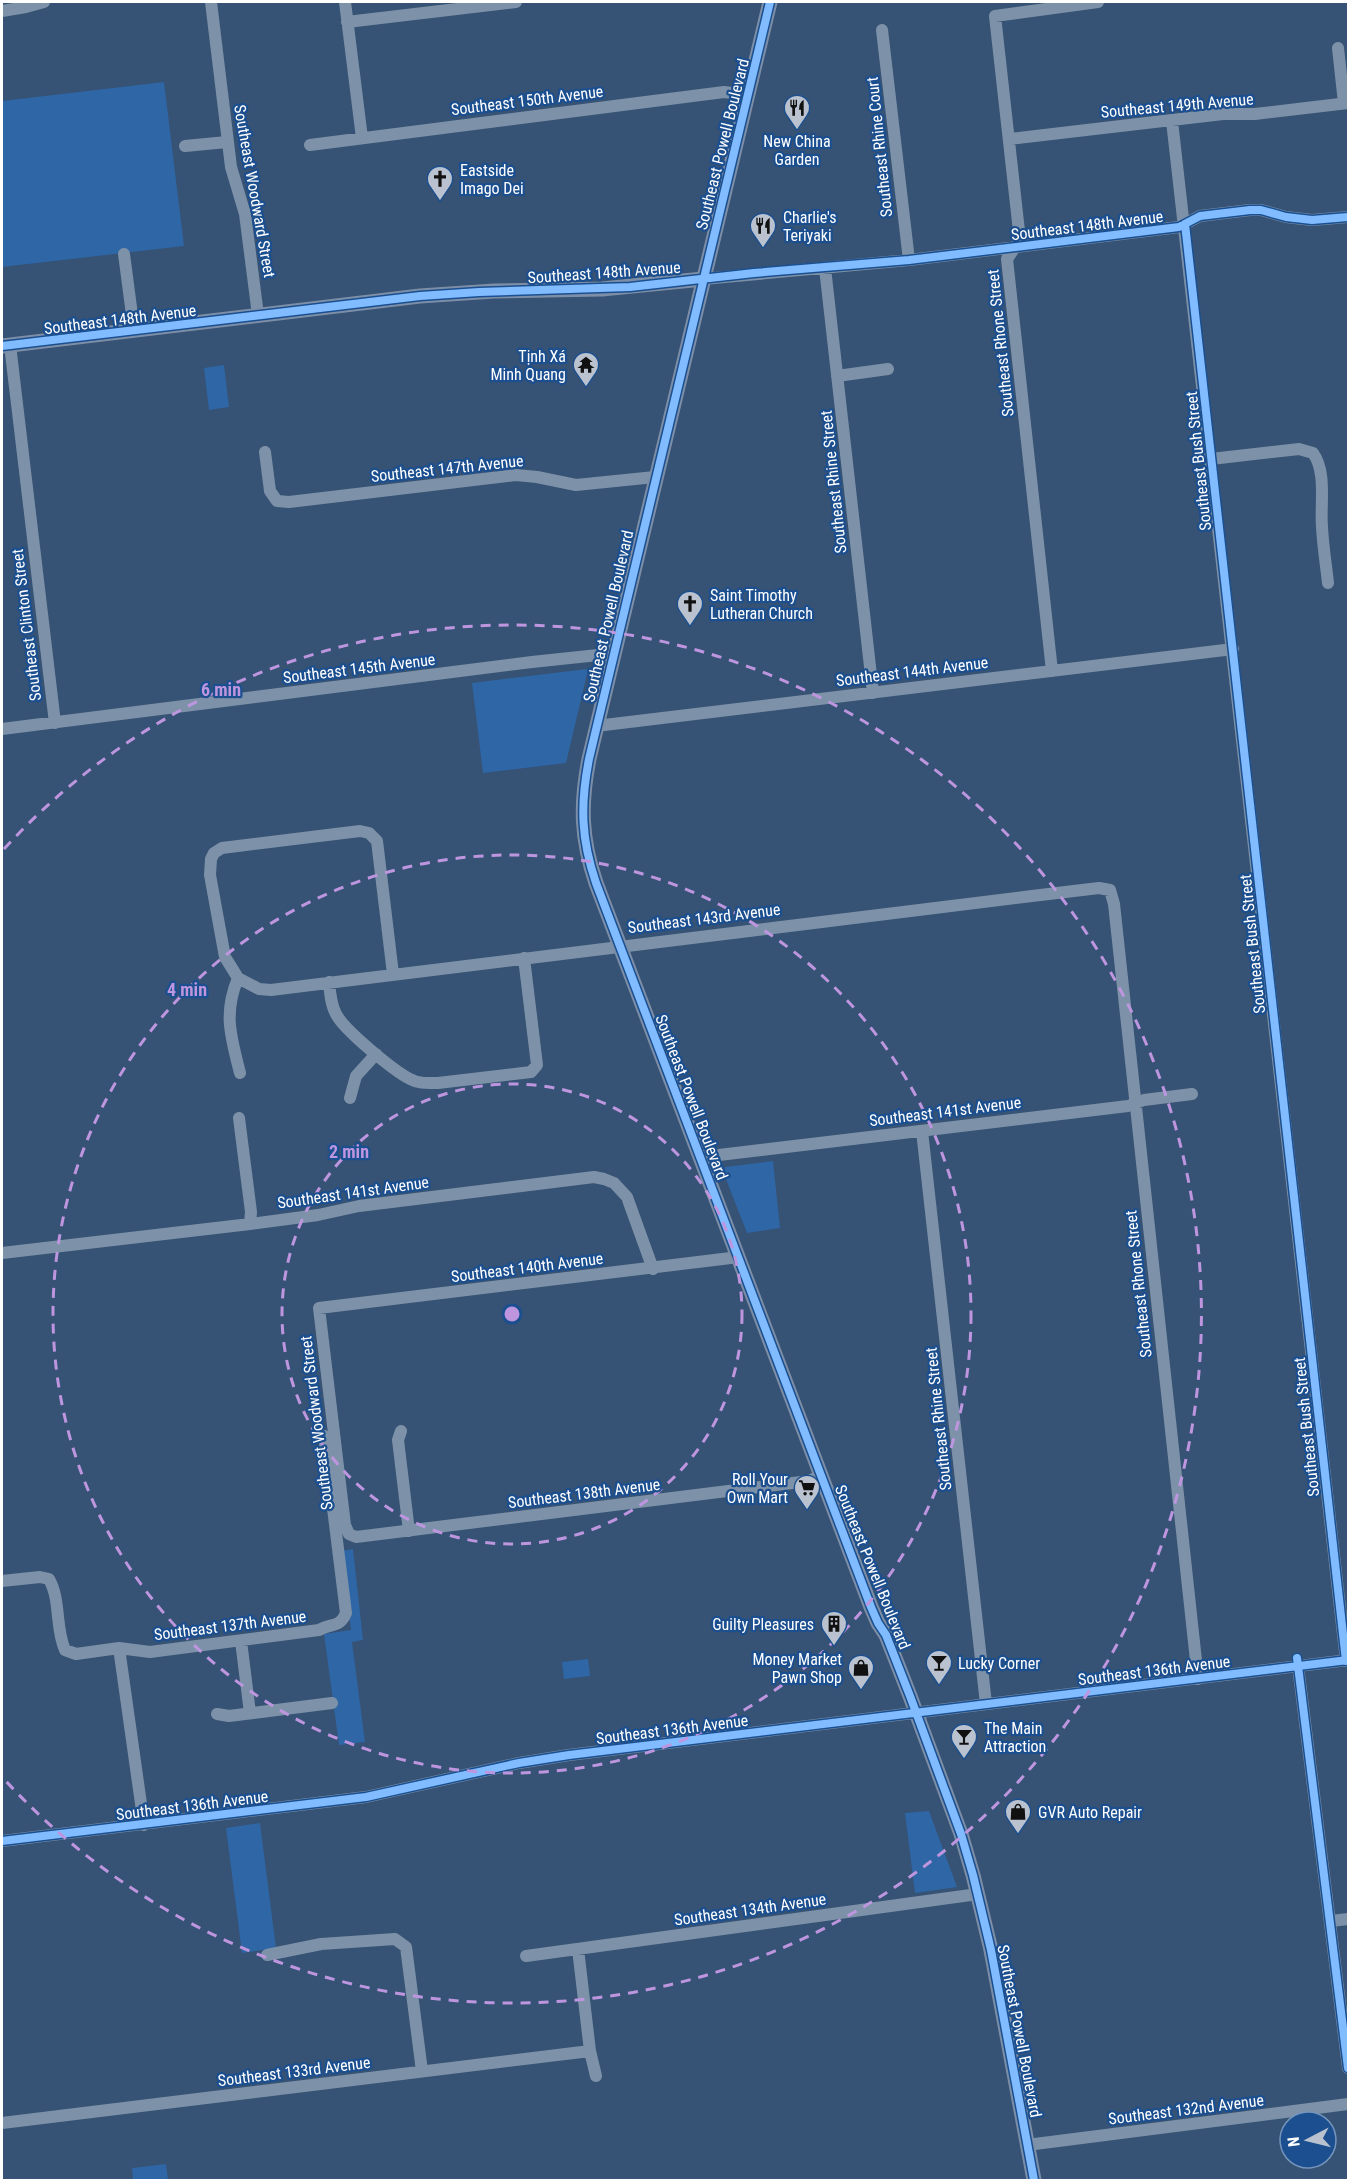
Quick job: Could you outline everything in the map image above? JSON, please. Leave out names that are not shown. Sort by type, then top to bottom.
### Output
[{"type":"main road","name":"Southeast Powell Boulevard","points":[[770,2],[596,726],[582,803],[583,826],[590,864],[619,945],[878,1623],[886,1635],[911,1714],[961,1834],[992,1950],[1034,2181]]},
{"type":"main road","name":"Southeast 148th Avenue","points":[[6,346],[452,293],[602,289],[703,279]]},
{"type":"street","points":[[2,11],[44,2]]},
{"type":"street","name":"Southeast Woodward Street","points":[[211,2],[227,142],[231,167],[245,214],[258,315]]},
{"type":"street","points":[[345,2],[362,138]]},
{"type":"street","points":[[347,22],[516,2]]},
{"type":"street","name":"Southeast Rhone Street","points":[[1052,671],[1007,259],[1020,240],[995,16],[1098,2]]},
{"type":"street","name":"Southeast Rhine Court","points":[[882,30],[909,260]]},
{"type":"street","points":[[1338,48],[1346,103]]},
{"type":"street","name":"Southeast 150th Avenue","points":[[310,145],[724,92],[748,95]]},
{"type":"street","name":"Southeast 149th Avenue","points":[[1009,139],[1223,114],[1255,114],[1346,103]]},
{"type":"street","name":"Southeast Bush Street","points":[[1172,121],[1347,1660]]},
{"type":"street","points":[[185,146],[227,142]]},
{"type":"street","name":"Southeast 148th Avenue","points":[[703,279],[1015,248],[1179,227],[1200,216],[1255,210],[1286,218],[1312,220],[1348,217]]},
{"type":"street","points":[[124,254],[134,330]]},
{"type":"street","name":"Southeast Rhine Street","points":[[825,268],[873,693]]},
{"type":"street","name":"Southeast Clinton Street","points":[[6,346],[55,723]]},
{"type":"street","points":[[837,375],[888,369]]},
{"type":"street","points":[[1211,459],[1299,449],[1313,453],[1319,465],[1322,487],[1322,530],[1328,584]]},
{"type":"street","name":"Southeast 147th Avenue","points":[[265,452],[270,491],[277,501],[289,502],[516,475],[576,485],[655,477]]},
{"type":"street","name":"Southeast 144th Avenue","points":[[596,726],[1233,649]]},
{"type":"street","name":"Southeast 145th Avenue","points":[[2,729],[531,662],[598,655],[613,656]]},
{"type":"street","points":[[240,1073],[229,1014],[231,995],[238,978],[225,957],[210,875],[211,859],[217,850],[360,831],[369,833],[377,841],[393,974]]},
{"type":"street","name":"Southeast Rhone Street","points":[[1106,888],[1111,892],[1114,904],[1198,1679]]},
{"type":"street","name":"Southeast 143rd Avenue","points":[[238,978],[259,988],[270,990],[619,945],[1106,888]]},
{"type":"street","points":[[329,982],[337,1016],[376,1054],[411,1079],[424,1083],[531,1072],[537,1065],[524,958]]},
{"type":"street","points":[[350,1098],[356,1076],[376,1054]]},
{"type":"street","name":"Southeast 141st Avenue","points":[[701,1159],[1128,1106],[1144,1100],[1192,1094]]},
{"type":"street","points":[[239,1118],[251,1212],[250,1224]]},
{"type":"street","name":"Southeast Rhine Street","points":[[922,1131],[986,1704]]},
{"type":"street","name":"Southeast 141st Avenue","points":[[2,1253],[250,1224],[318,1215],[359,1206],[594,1177],[614,1183],[627,1197],[653,1269]]},
{"type":"street","name":"Southeast 140th Avenue","points":[[319,1308],[739,1257]]},
{"type":"street","name":"Southeast Woodward Street","points":[[319,1308],[345,1525],[349,1534]]},
{"type":"street","points":[[401,1431],[398,1440],[409,1531]]},
{"type":"street","name":"Southeast Woodward Street","points":[[324,1436],[346,1613],[343,1620]]},
{"type":"street","name":"Southeast 138th Avenue","points":[[349,1534],[356,1537],[409,1531],[809,1481],[822,1475]]},
{"type":"street","name":"Southeast 137th Avenue","points":[[2,1581],[40,1576],[49,1579],[54,1587],[61,1641],[65,1650],[76,1654],[119,1648],[150,1652],[241,1641],[320,1630],[337,1626],[343,1620]]},
{"type":"street","points":[[241,1641],[250,1713]]},
{"type":"street","points":[[119,1648],[144,1825]]},
{"type":"street","name":"Southeast 136th Avenue","points":[[2,1841],[366,1797],[537,1760],[1347,1660]]},
{"type":"street","points":[[1298,1666],[1348,2068]]},
{"type":"street","points":[[217,1714],[229,1716],[332,1703]]},
{"type":"street","name":"Southeast 134th Avenue","points":[[526,1956],[978,1894]]},
{"type":"street","points":[[1331,1921],[1348,1919]]},
{"type":"street","points":[[267,1955],[321,1944],[395,1939],[406,1947],[422,2071]]},
{"type":"street","points":[[578,1949],[590,2051],[596,2076]]},
{"type":"street","name":"Southeast 133rd Avenue","points":[[2,2123],[590,2051]]},
{"type":"street","name":"Southeast 132nd Avenue","points":[[1027,2145],[1348,2104]]},
{"type":"shaded area","points":[[164,82],[184,246],[2,267],[2,101]]},
{"type":"shaded area","points":[[224,365],[229,407],[209,410],[204,368]]},
{"type":"shaded area","points":[[587,669],[566,763],[483,773],[472,683]]},
{"type":"shaded area","points":[[773,1161],[780,1228],[747,1233],[724,1174],[725,1167]]},
{"type":"shaded area","points":[[353,1549],[363,1640],[352,1642],[365,1742],[339,1745],[324,1634],[351,1630],[341,1551]]},
{"type":"shaded area","points":[[588,1659],[590,1676],[564,1679],[562,1662]]},
{"type":"shaded area","points":[[929,1811],[957,1887],[915,1893],[905,1813]]},
{"type":"shaded area","points":[[260,1823],[276,1948],[242,1953],[226,1828]]},
{"type":"shaded area","points":[[166,2164],[168,2180],[133,2180],[132,2168]]},
{"type":"cycle path","points":[[770,2],[589,759],[583,807],[585,837],[596,883],[871,1607],[886,1635],[961,1834],[991,1950],[1034,2180]]},
{"type":"cycle path","points":[[2,346],[420,296],[630,287],[754,273],[909,260],[1179,227],[1200,216],[1250,210],[1312,220],[1348,217]]},
{"type":"cycle path","points":[[1185,224],[1346,1661]]},
{"type":"cycle path","points":[[1297,1658],[1348,2068]]},
{"type":"cycle path","points":[[2,1841],[366,1797],[519,1763],[569,1755],[1348,1660]]},
{"type":"place","name":"New China Garden","points":[[797,131]]},
{"type":"place","name":"Eastside Imago Dei","points":[[440,202]]},
{"type":"place","name":"Charlie's Teriyaki","points":[[763,249]]},
{"type":"place","name":"Tịnh Xá Minh Quang","points":[[586,388]]},
{"type":"place","name":"Saint Timothy Lutheran Church","points":[[690,627]]},
{"type":"place","name":"Roll Your Own Mart","points":[[807,1511]]},
{"type":"place","name":"Guilty Pleasures","points":[[834,1647]]},
{"type":"place","name":"Lucky Corner","points":[[939,1686]]},
{"type":"place","name":"Money Market Pawn Shop","points":[[861,1691]]},
{"type":"place","name":"The Main Attraction","points":[[964,1760]]},
{"type":"place","name":"GVR Auto Repair","points":[[1018,1835]]}]
